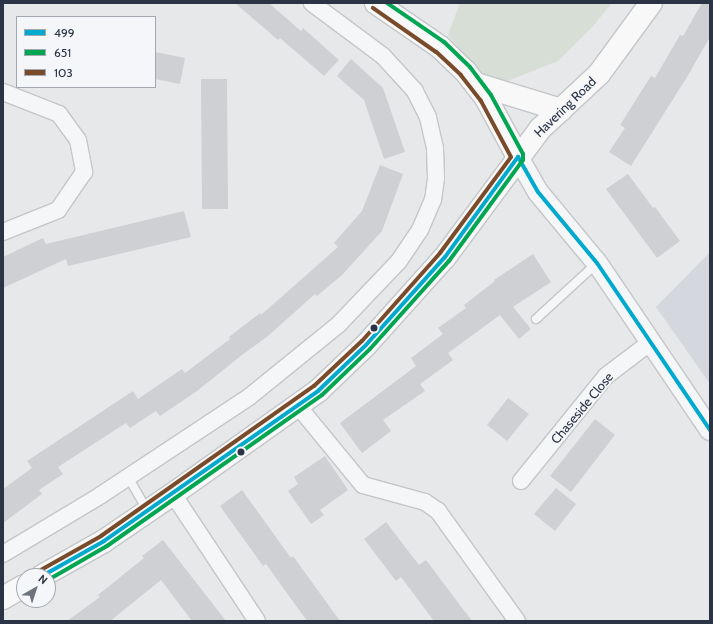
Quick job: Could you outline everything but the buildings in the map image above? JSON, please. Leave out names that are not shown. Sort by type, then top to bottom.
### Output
[{"type":"main road","points":[[376,3],[440,47],[465,71],[486,98],[518,157]]},
{"type":"main road","name":"Havering Road","points":[[56,568],[104,541],[318,391],[366,345],[445,256],[540,129],[599,74],[651,3]]},
{"type":"main road","points":[[476,84],[561,110]]},
{"type":"main road","points":[[3,598],[16,591]]},
{"type":"street","points":[[3,554],[128,477],[249,397],[339,324],[399,261],[420,230],[432,200],[436,178],[435,148],[428,117],[415,91],[383,56],[312,3]]},
{"type":"street","points":[[3,92],[59,114],[78,140],[84,172],[58,210],[3,232]]},
{"type":"street","points":[[518,157],[538,192],[597,263],[710,430]]},
{"type":"street","name":"Chaseside Close","points":[[521,482],[606,376],[650,342]]},
{"type":"street","points":[[298,406],[363,485],[424,502],[438,511],[512,619]]},
{"type":"street","points":[[173,494],[257,621]]},
{"type":"lane","points":[[536,319],[597,263]]},
{"type":"lane","points":[[128,477],[148,511]]},
{"type":"shaded area","points":[[460,3],[612,3],[593,26],[558,61],[492,87],[448,35]]},
{"type":"shaded area","points":[[710,252],[710,384],[656,307]]},
{"type":"transit line","name":"651","points":[[56,575],[107,546],[322,395],[370,349],[449,261],[523,160],[523,154],[491,95],[470,67],[444,42],[387,3]]},
{"type":"transit line","name":"103","points":[[44,568],[101,536],[314,386],[362,341],[440,253],[511,157],[481,101],[461,75],[436,52],[373,8]]},
{"type":"transit line","name":"499","points":[[518,157],[538,192],[597,263],[710,430]]},
{"type":"transit line","name":"499","points":[[56,568],[104,541],[318,391],[366,345],[445,257],[518,157]]}]
